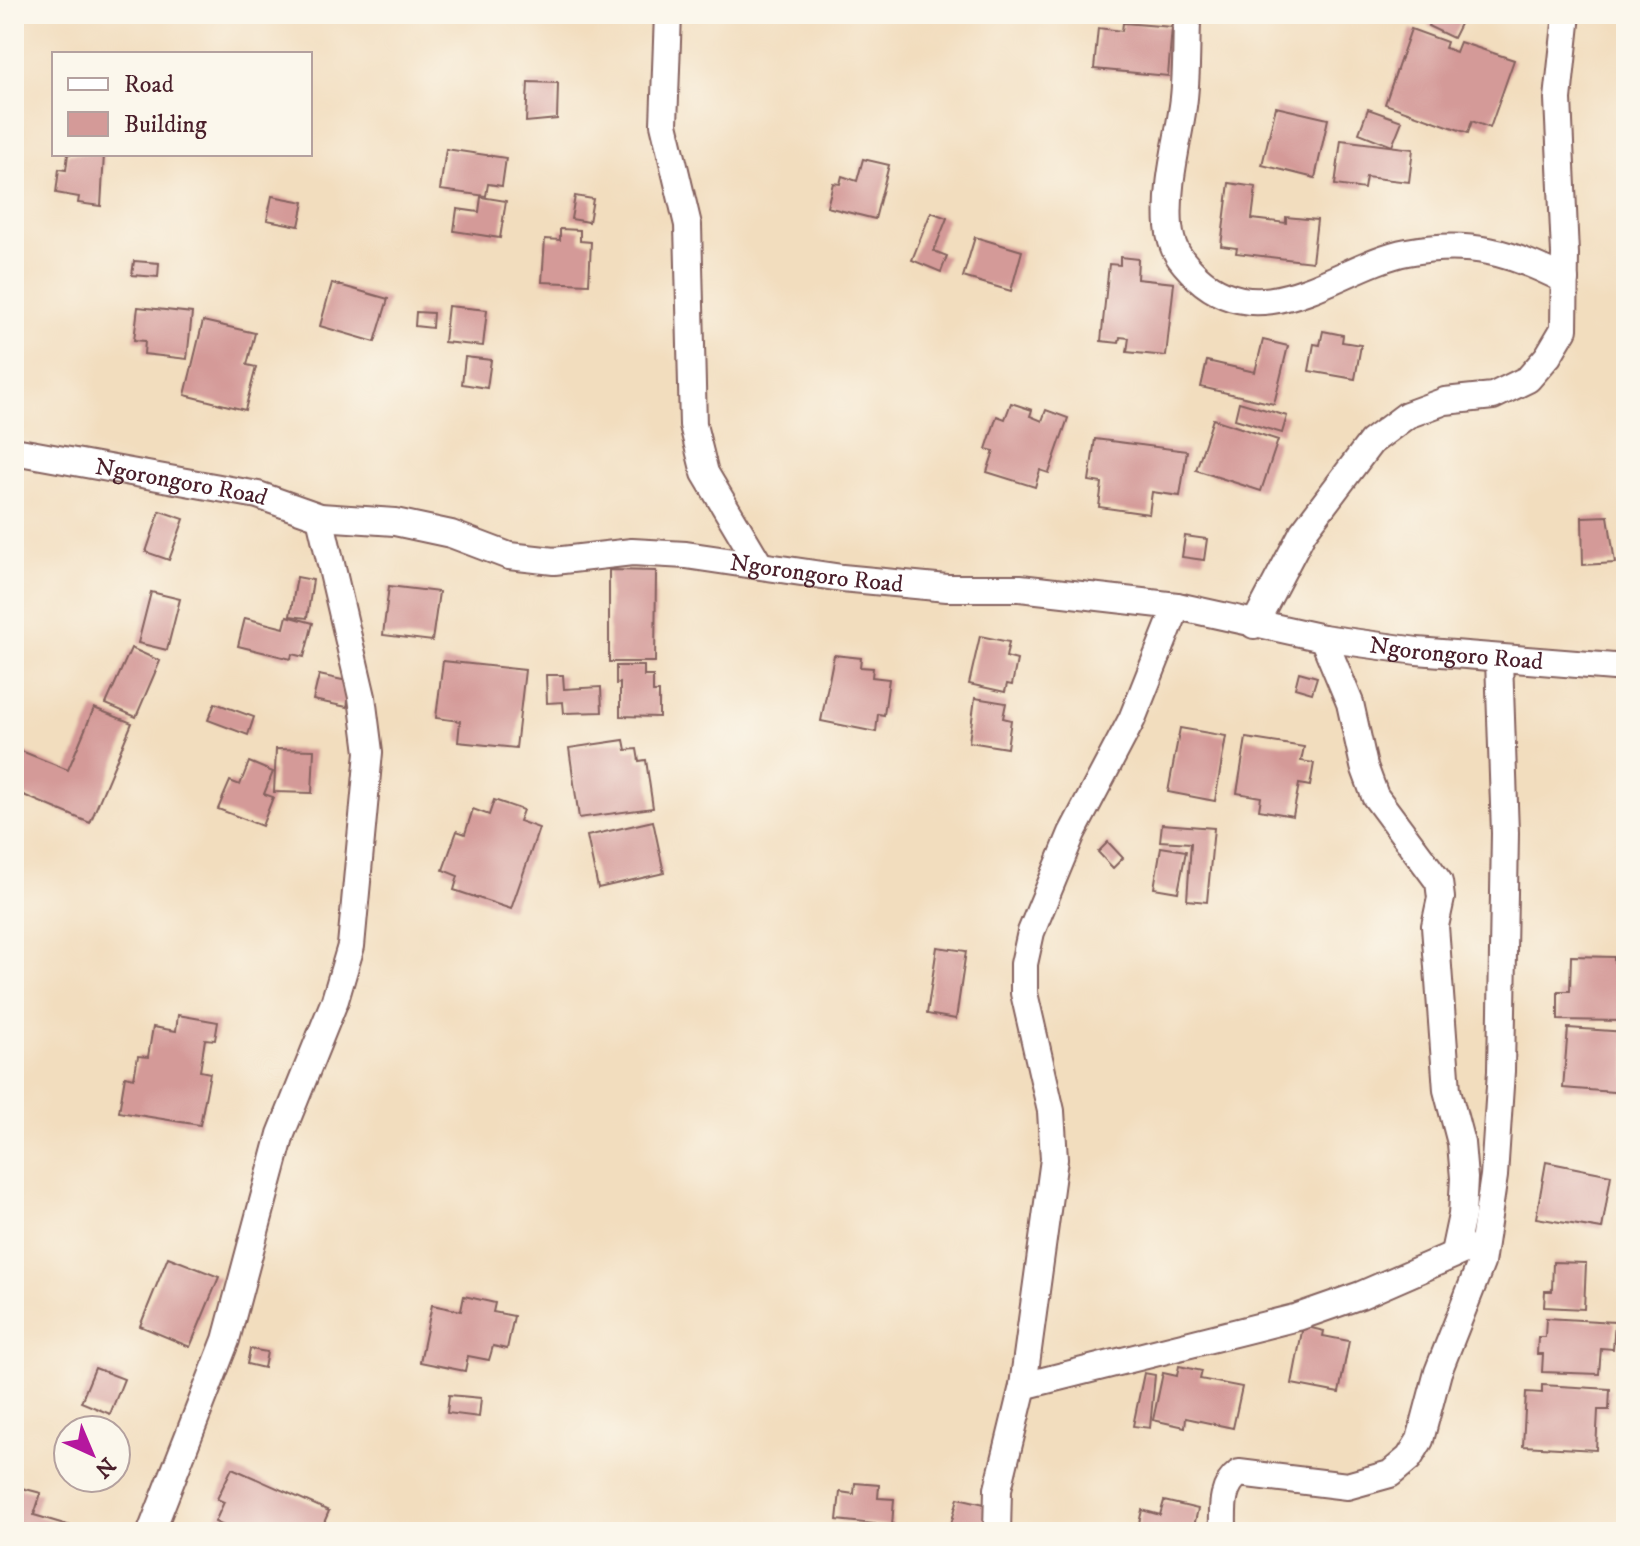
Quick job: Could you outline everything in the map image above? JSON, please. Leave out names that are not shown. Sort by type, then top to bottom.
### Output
[{"type":"street","points":[[668,14],[664,124],[688,225],[693,425],[705,473],[759,564]]},
{"type":"street","points":[[1184,14],[1187,21],[1183,104],[1170,172],[1169,228],[1176,257],[1203,282],[1238,298],[1278,299],[1305,294],[1404,252],[1438,248],[1478,249],[1520,257],[1565,280]]},
{"type":"street","points":[[1254,625],[1303,532],[1371,442],[1407,415],[1432,406],[1493,396],[1528,379],[1548,356],[1564,329],[1558,99],[1567,14]]},
{"type":"street","name":"Ngorongoro Road","points":[[14,451],[258,495],[320,517],[395,522],[451,534],[509,556],[554,561],[632,552],[759,564],[842,578],[947,588],[1020,588],[1177,606],[1323,638],[1499,660],[1625,668]]},
{"type":"street","points":[[151,1532],[226,1340],[281,1134],[335,1000],[351,946],[369,752],[362,697],[320,517]]},
{"type":"street","points":[[997,1532],[998,1489],[1023,1386],[1054,1159],[1051,1111],[1041,1055],[1024,993],[1024,964],[1031,932],[1072,833],[1132,719],[1177,606]]},
{"type":"street","points":[[1323,638],[1350,703],[1364,766],[1375,796],[1439,882],[1441,898],[1435,926],[1447,1090],[1461,1143],[1464,1178],[1462,1215],[1454,1253]]},
{"type":"street","points":[[1223,1532],[1223,1503],[1229,1480],[1239,1473],[1347,1486],[1390,1474],[1409,1458],[1420,1440],[1438,1372],[1485,1242],[1501,1071],[1505,833],[1499,660]]},
{"type":"street","points":[[1023,1386],[1298,1317],[1361,1295],[1485,1242]]},
{"type":"building","points":[[1434,14],[1465,14],[1453,38],[1428,26]]},
{"type":"building","points":[[1123,23],[1172,27],[1168,76],[1094,69],[1098,28],[1122,31]]},
{"type":"building","points":[[1411,29],[1447,42],[1445,48],[1456,52],[1460,42],[1514,60],[1490,128],[1472,121],[1468,133],[1385,104]]},
{"type":"building","points":[[528,82],[558,83],[557,119],[526,122]]},
{"type":"building","points":[[1276,107],[1328,119],[1315,178],[1262,165]]},
{"type":"building","points":[[1368,109],[1402,121],[1392,146],[1359,133]]},
{"type":"building","points":[[1341,140],[1413,149],[1409,182],[1366,177],[1364,189],[1335,185]]},
{"type":"building","points":[[446,149],[506,158],[502,186],[488,184],[486,196],[440,190]]},
{"type":"building","points":[[68,156],[104,156],[101,206],[78,203],[79,197],[56,193],[59,169],[66,170]]},
{"type":"building","points":[[863,159],[889,165],[875,219],[827,207],[833,183],[840,184],[842,176],[857,181]]},
{"type":"building","points":[[1229,183],[1256,187],[1252,219],[1286,223],[1286,217],[1317,220],[1312,262],[1236,253],[1237,248],[1221,246]]},
{"type":"building","points":[[272,196],[304,202],[299,226],[267,220]]},
{"type":"building","points":[[575,196],[593,199],[589,222],[571,219]]},
{"type":"building","points":[[481,197],[506,201],[500,238],[454,231],[457,209],[479,212]]},
{"type":"building","points":[[931,212],[947,218],[934,251],[947,256],[941,272],[912,260]]},
{"type":"building","points":[[560,229],[580,230],[580,241],[591,242],[589,284],[542,282],[545,239],[560,240]]},
{"type":"building","points":[[975,237],[1022,251],[1011,291],[963,277]]},
{"type":"building","points":[[1120,257],[1138,259],[1137,279],[1174,283],[1166,356],[1127,352],[1129,338],[1120,337],[1119,343],[1101,341],[1109,264],[1120,265]]},
{"type":"building","points":[[134,261],[159,263],[158,277],[132,275]]},
{"type":"building","points":[[332,283],[388,299],[375,342],[320,326]]},
{"type":"building","points":[[448,306],[487,310],[483,346],[444,342]]},
{"type":"building","points":[[138,307],[192,313],[187,359],[144,354],[145,341],[134,340]]},
{"type":"building","points":[[416,312],[433,313],[432,328],[415,326]]},
{"type":"building","points":[[203,321],[255,333],[247,365],[256,367],[245,410],[185,395]]},
{"type":"building","points":[[1323,331],[1343,335],[1342,342],[1361,345],[1355,379],[1309,371],[1314,344],[1320,345]]},
{"type":"building","points":[[1263,340],[1288,346],[1274,404],[1201,387],[1207,361],[1255,372]]},
{"type":"building","points":[[465,357],[491,360],[487,388],[462,384]]},
{"type":"building","points":[[1239,402],[1287,416],[1282,433],[1235,419]]},
{"type":"building","points":[[1011,403],[1032,410],[1030,416],[1042,421],[1046,410],[1068,418],[1049,473],[1040,470],[1035,487],[987,472],[994,451],[986,449],[997,416],[1005,419]]},
{"type":"building","points":[[1213,419],[1278,440],[1261,491],[1196,470]]},
{"type":"building","points":[[1095,439],[1187,451],[1180,496],[1152,492],[1149,514],[1099,507],[1102,483],[1089,481]]},
{"type":"building","points":[[160,511],[184,519],[169,560],[146,552]]},
{"type":"building","points":[[1608,516],[1615,563],[1583,565],[1582,517]]},
{"type":"building","points":[[1185,536],[1207,539],[1204,560],[1182,557]]},
{"type":"building","points":[[609,570],[656,571],[655,662],[609,662]]},
{"type":"building","points":[[297,577],[313,580],[307,618],[290,616]]},
{"type":"building","points":[[389,586],[439,592],[432,641],[383,635]]},
{"type":"building","points":[[151,592],[180,599],[167,650],[138,643]]},
{"type":"building","points":[[287,616],[313,623],[304,657],[292,654],[291,659],[238,646],[245,618],[284,628]]},
{"type":"building","points":[[980,636],[1009,642],[1006,657],[1017,660],[1012,685],[1007,684],[1005,692],[969,684]]},
{"type":"building","points":[[131,648],[160,661],[136,717],[106,704]]},
{"type":"building","points":[[834,655],[861,658],[860,667],[873,668],[872,677],[889,679],[884,715],[878,714],[876,732],[821,721]]},
{"type":"building","points":[[443,661],[525,670],[516,748],[458,742],[460,721],[436,718]]},
{"type":"building","points":[[616,666],[644,666],[644,676],[653,676],[653,692],[659,692],[659,717],[620,716],[620,683],[616,684]]},
{"type":"building","points":[[1299,672],[1317,677],[1312,693],[1295,688]]},
{"type":"building","points":[[319,675],[352,682],[347,707],[313,700]]},
{"type":"building","points":[[546,675],[563,675],[564,689],[601,687],[602,712],[564,713],[563,702],[547,703]]},
{"type":"building","points":[[975,698],[1006,703],[1003,718],[1011,720],[1007,748],[969,742]]},
{"type":"building","points":[[215,703],[254,717],[248,735],[208,720]]},
{"type":"building","points":[[94,708],[132,723],[90,823],[14,791],[14,748],[68,770]]},
{"type":"building","points":[[1180,728],[1226,736],[1215,801],[1168,792]]},
{"type":"building","points":[[1246,738],[1304,747],[1301,761],[1314,763],[1310,786],[1299,784],[1293,816],[1259,810],[1261,797],[1237,793]]},
{"type":"building","points":[[624,740],[626,750],[637,749],[639,761],[646,760],[653,808],[579,818],[569,748]]},
{"type":"building","points":[[276,749],[314,750],[312,793],[274,792]]},
{"type":"building","points":[[249,762],[273,772],[264,794],[273,797],[262,826],[218,809],[230,781],[240,785]]},
{"type":"building","points":[[494,800],[523,810],[519,821],[539,828],[511,909],[454,890],[458,876],[443,870],[457,831],[465,834],[473,809],[489,815]]},
{"type":"building","points":[[653,821],[664,873],[598,888],[587,836]]},
{"type":"building","points":[[1162,824],[1214,828],[1207,902],[1187,900],[1191,843],[1160,841]]},
{"type":"building","points":[[1108,842],[1123,858],[1113,868],[1098,852]]},
{"type":"building","points":[[1161,847],[1186,851],[1178,892],[1154,888]]},
{"type":"building","points":[[937,947],[966,951],[956,1019],[927,1014]]},
{"type":"building","points":[[1571,956],[1614,957],[1614,962],[1626,963],[1626,1021],[1558,1020],[1558,991],[1570,991]]},
{"type":"building","points":[[178,1015],[218,1022],[215,1040],[205,1039],[200,1071],[210,1073],[200,1125],[119,1112],[125,1076],[134,1078],[138,1056],[148,1057],[153,1027],[176,1031]]},
{"type":"building","points":[[1568,1028],[1626,1032],[1626,1093],[1563,1088]]},
{"type":"building","points":[[1546,1162],[1611,1175],[1602,1229],[1536,1218]]},
{"type":"building","points":[[168,1257],[219,1277],[190,1347],[140,1326]]},
{"type":"building","points":[[1553,1262],[1586,1263],[1584,1309],[1544,1307],[1545,1291],[1552,1291]]},
{"type":"building","points":[[464,1296],[495,1303],[493,1312],[514,1316],[507,1349],[493,1346],[489,1360],[468,1356],[465,1371],[420,1362],[432,1305],[461,1311]]},
{"type":"building","points":[[1546,1318],[1615,1322],[1613,1349],[1601,1348],[1599,1374],[1542,1372],[1543,1354],[1537,1354],[1538,1337],[1545,1337]]},
{"type":"building","points":[[1303,1326],[1324,1331],[1323,1336],[1349,1341],[1339,1393],[1292,1384]]},
{"type":"building","points":[[250,1349],[267,1352],[264,1368],[247,1364]]},
{"type":"building","points":[[1179,1366],[1202,1371],[1200,1379],[1242,1387],[1233,1428],[1186,1418],[1185,1427],[1153,1420],[1163,1373],[1177,1376]]},
{"type":"building","points":[[95,1368],[124,1379],[110,1414],[81,1402]]},
{"type":"building","points":[[1144,1373],[1155,1375],[1150,1428],[1133,1426]]},
{"type":"building","points":[[1542,1385],[1610,1389],[1609,1410],[1598,1410],[1596,1450],[1523,1446],[1526,1392],[1542,1393]]},
{"type":"building","points":[[449,1395],[481,1398],[479,1417],[447,1413]]},
{"type":"building","points":[[232,1468],[329,1511],[320,1532],[237,1532],[215,1522],[224,1502],[217,1499]]},
{"type":"building","points":[[855,1483],[879,1485],[878,1498],[894,1499],[892,1526],[837,1520],[840,1492],[854,1494]]},
{"type":"building","points":[[14,1486],[41,1493],[34,1515],[81,1529],[80,1532],[14,1532]]},
{"type":"building","points":[[958,1498],[989,1505],[989,1532],[949,1532]]},
{"type":"building","points":[[1164,1501],[1198,1509],[1194,1526],[1207,1529],[1206,1532],[1137,1532],[1142,1510],[1160,1515]]}]
